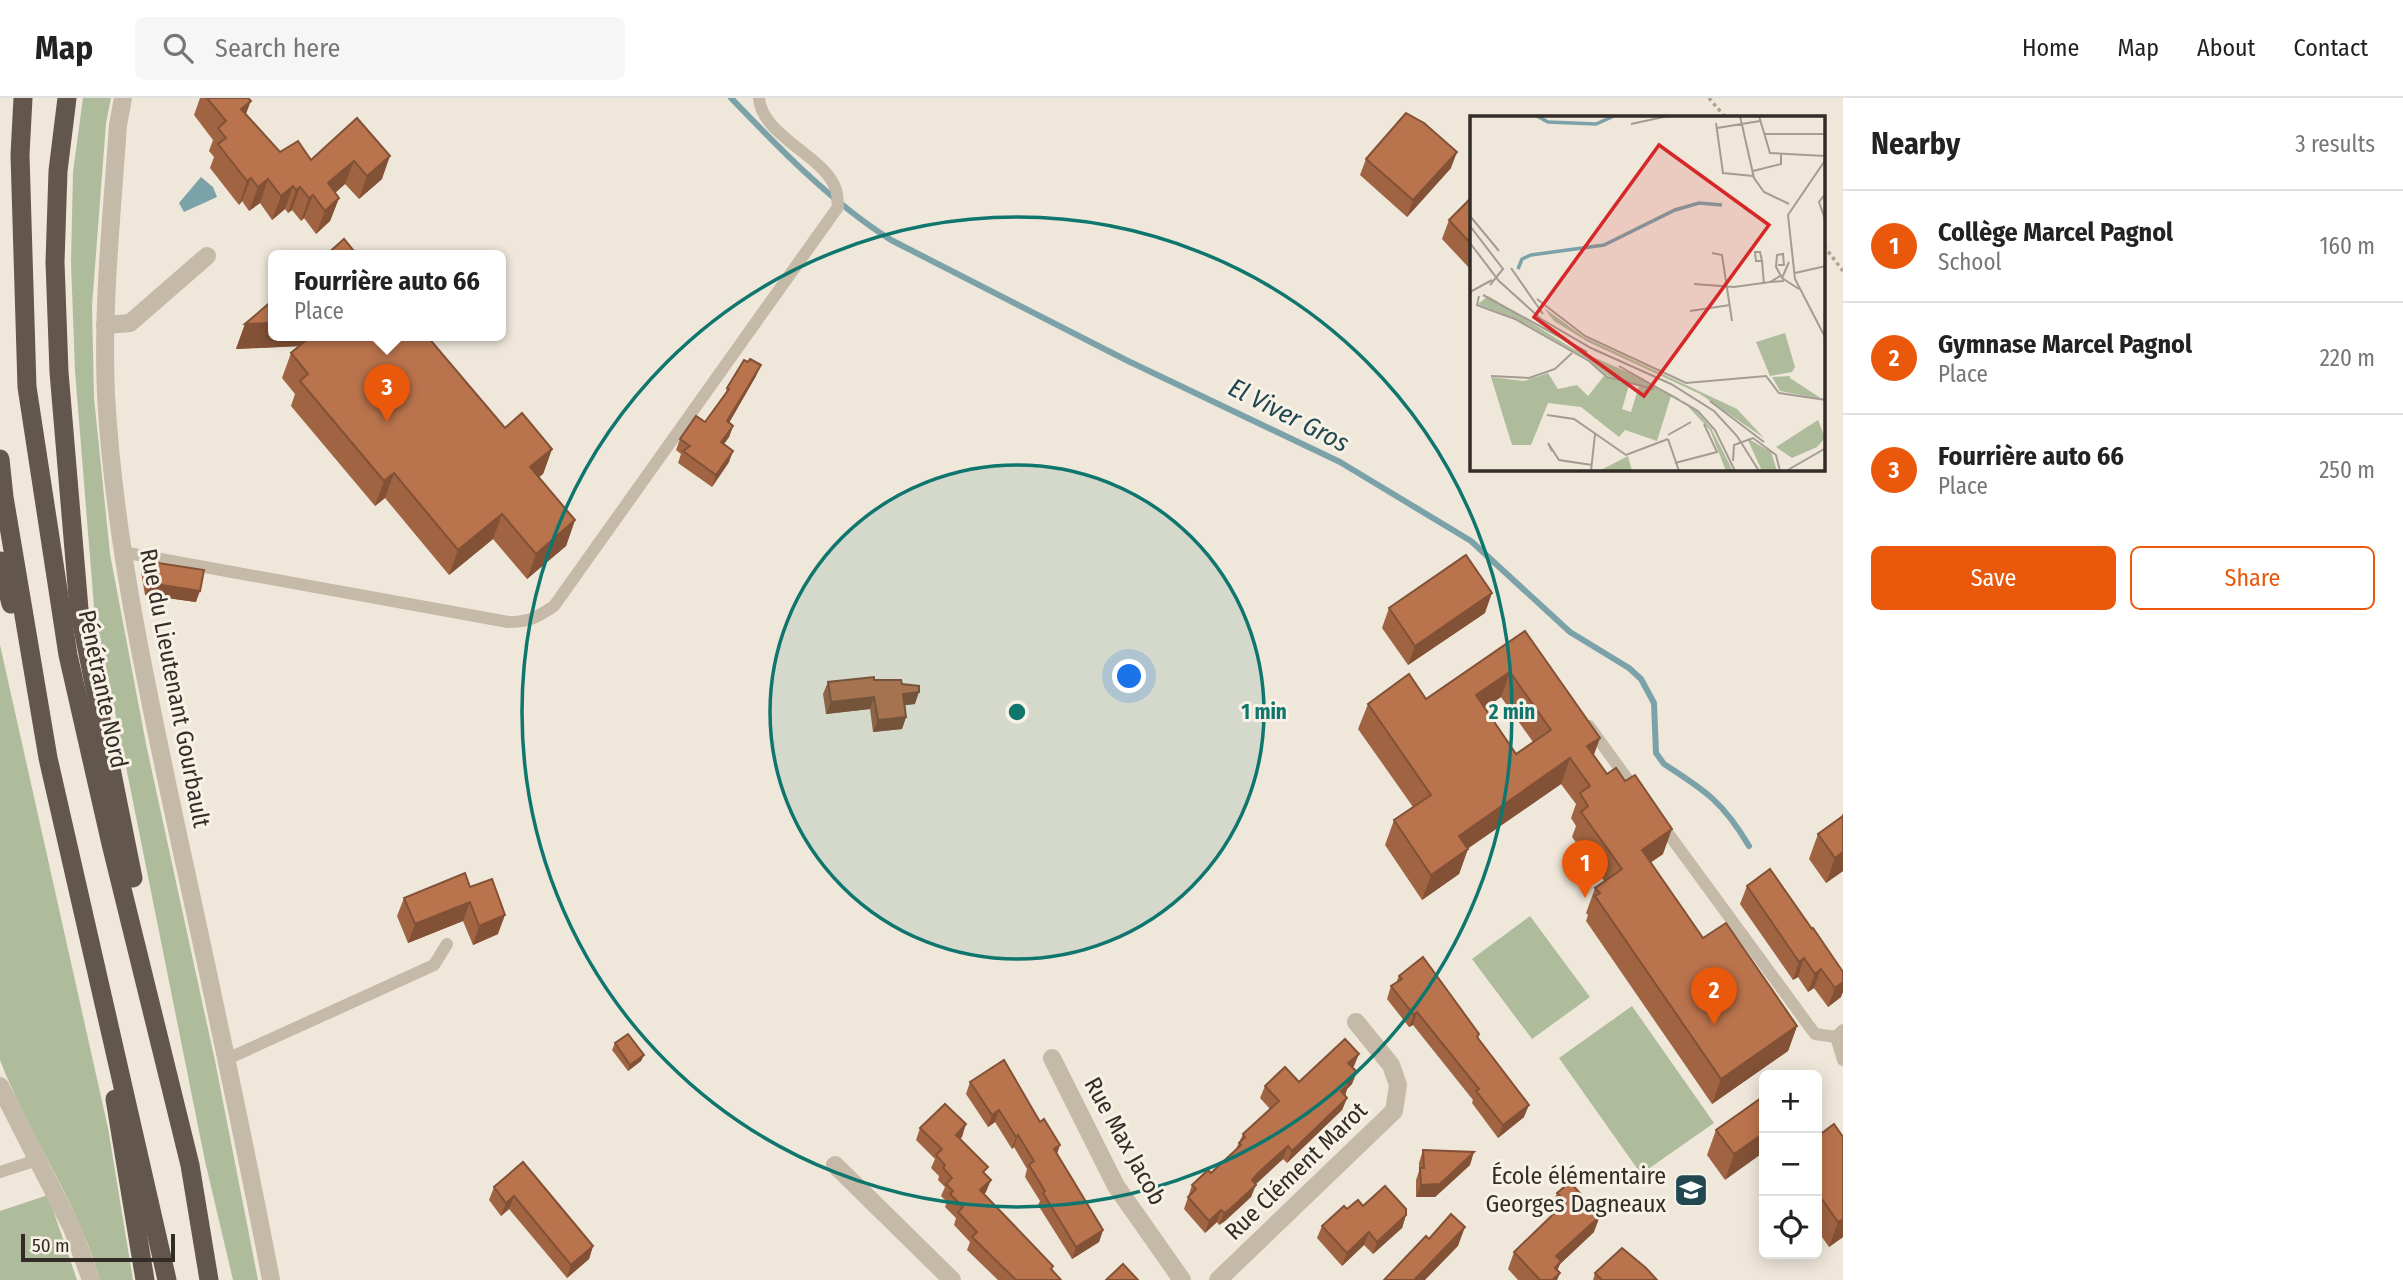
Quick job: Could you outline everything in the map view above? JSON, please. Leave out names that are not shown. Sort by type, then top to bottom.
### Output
[{"type":"highway","name":"Pénétrante Nord","points":[[23,98],[20,155],[27,387],[68,655],[111,844],[190,1165],[209,1280]]},
{"type":"highway","points":[[68,98],[58,171],[55,262],[59,372],[79,609],[190,1165],[217,1280]]},
{"type":"highway","points":[[0,458],[4,497],[48,758]]},
{"type":"highway","points":[[0,561],[48,758],[167,1280]]},
{"type":"highway","points":[[81,901],[145,1280]]},
{"type":"street","name":"Rue du Lieutenant Gourbault","points":[[123,98],[118,125],[105,325],[106,397],[122,552],[158,741],[271,1280]]},
{"type":"street","points":[[105,325],[130,324],[207,256]]},
{"type":"street","name":"Rue Clément Marot","points":[[1218,1280],[1394,1111],[1398,1085],[1391,1065],[1356,1022]]},
{"type":"street","name":"Rue Max Jacob","points":[[1052,1058],[1116,1186],[1182,1280]]},
{"type":"street","points":[[0,1086],[72,1228],[91,1280]]},
{"type":"street","points":[[835,1165],[952,1280]]},
{"type":"lane","points":[[122,552],[508,622],[526,622],[540,616],[554,606],[838,207],[836,190],[828,176],[767,120],[759,98]]},
{"type":"lane","points":[[1580,713],[1645,802]]},
{"type":"lane","points":[[1653,813],[1815,1034],[1839,1034],[1843,1060]]},
{"type":"lane","points":[[226,1059],[434,965],[447,944]]},
{"type":"lane","points":[[0,1172],[37,1160]]},
{"type":"path","points":[[1709,98],[1724,116]]},
{"type":"path","points":[[1826,249],[1843,271]]},
{"type":"green space","points":[[83,98],[111,98],[106,123],[92,306],[94,398],[110,554],[146,744],[215,1061],[258,1280],[233,1280],[205,1161],[94,607],[75,371],[71,262],[73,172]]},
{"type":"green space","points":[[0,645],[108,1128],[133,1280],[100,1280],[79,1223],[0,1060]]},
{"type":"green space","points":[[1530,916],[1590,997],[1532,1039],[1472,959]]},
{"type":"green space","points":[[1632,1006],[1714,1123],[1641,1174],[1559,1058]]},
{"type":"green space","points":[[48,1195],[77,1280],[0,1280],[0,1211]]},
{"type":"water","points":[[201,177],[213,187],[217,197],[184,212],[179,203]]},
{"type":"building","points":[[207,98],[248,98],[251,101],[241,109],[280,152],[298,141],[311,160],[357,118],[390,156],[367,176],[354,161],[328,183],[339,198],[325,211],[313,195],[309,198],[300,187],[296,190],[293,186],[281,196],[268,179],[258,187],[251,178],[247,181],[218,144],[226,138],[218,128],[226,121]]},
{"type":"building","points":[[1406,113],[1424,123],[1457,152],[1413,200],[1366,159]]},
{"type":"building","points":[[1470,199],[1470,243],[1449,220]]},
{"type":"building","points":[[344,239],[353,250],[332,250]]},
{"type":"building","points":[[268,304],[268,323],[245,324]]},
{"type":"building","points":[[305,341],[431,341],[505,428],[522,413],[552,449],[530,467],[575,520],[536,554],[502,514],[458,550],[394,473],[384,481],[300,381],[308,374],[291,353]]},
{"type":"building","points":[[750,359],[761,365],[727,421],[733,426],[721,442],[733,451],[716,475],[683,451],[690,446],[680,439],[696,416],[705,422],[729,389],[727,388],[744,360],[748,362]]},
{"type":"building","points":[[1466,555],[1492,593],[1415,646],[1389,608]]},
{"type":"building","points":[[145,561],[204,570],[200,591],[149,583]]},
{"type":"building","points":[[1525,631],[1600,738],[1587,746],[1607,774],[1616,768],[1625,781],[1635,775],[1672,829],[1642,850],[1703,938],[1726,923],[1797,1026],[1721,1079],[1595,896],[1600,893],[1595,888],[1622,869],[1581,812],[1588,806],[1580,793],[1590,786],[1570,758],[1459,836],[1468,849],[1431,875],[1394,820],[1431,795],[1368,704],[1409,674],[1426,699]],"holes":[[[1510,672],[1551,730],[1516,754],[1476,695]]]},
{"type":"building","points":[[874,677],[874,680],[901,680],[902,684],[919,686],[919,692],[903,694],[906,717],[878,720],[874,697],[831,702],[828,682]]},
{"type":"building","points":[[1843,816],[1843,852],[1835,858],[1818,834]]},
{"type":"building","points":[[1770,869],[1843,972],[1843,982],[1835,988],[1821,969],[1815,974],[1804,958],[1799,962],[1747,886]]},
{"type":"building","points":[[465,873],[470,887],[492,879],[505,915],[479,926],[470,902],[415,924],[404,898]]},
{"type":"building","points":[[1423,957],[1479,1034],[1477,1037],[1529,1105],[1503,1125],[1476,1091],[1479,1089],[1417,1012],[1414,1015],[1391,986],[1402,979],[1399,976]]},
{"type":"building","points":[[628,1034],[644,1055],[630,1065],[615,1043]]},
{"type":"building","points":[[1345,1039],[1359,1054],[1348,1063],[1357,1072],[1341,1091],[1347,1098],[1292,1151],[1288,1146],[1258,1173],[1252,1180],[1256,1185],[1230,1209],[1224,1213],[1221,1210],[1209,1221],[1188,1197],[1196,1189],[1192,1185],[1208,1170],[1211,1173],[1241,1145],[1239,1143],[1245,1137],[1243,1134],[1279,1101],[1265,1086],[1285,1067],[1299,1082]]},
{"type":"building","points":[[1004,1060],[1040,1122],[1044,1119],[1060,1145],[1054,1149],[1103,1230],[1076,1247],[1043,1193],[1045,1191],[1029,1165],[1034,1161],[1018,1135],[1016,1137],[999,1110],[992,1115],[970,1082]]},
{"type":"building","points":[[1759,1100],[1759,1136],[1734,1154],[1716,1130]]},
{"type":"building","points":[[945,1104],[966,1124],[956,1135],[988,1167],[983,1172],[991,1180],[980,1190],[1053,1266],[1051,1269],[1061,1280],[1016,1280],[972,1237],[977,1232],[958,1212],[963,1207],[950,1194],[953,1191],[946,1184],[952,1178],[936,1155],[942,1149],[920,1128]]},
{"type":"building","points":[[1834,1124],[1843,1137],[1843,1219],[1838,1222],[1822,1199],[1822,1133]]},
{"type":"building","points":[[1423,1150],[1474,1152],[1440,1184],[1421,1185]]},
{"type":"building","points":[[523,1162],[593,1246],[571,1265],[514,1196],[506,1203],[494,1187]]},
{"type":"building","points":[[1570,1182],[1600,1216],[1556,1256],[1561,1261],[1555,1268],[1560,1273],[1552,1280],[1540,1280],[1514,1252],[1566,1202],[1557,1193]]},
{"type":"building","points":[[1385,1186],[1406,1209],[1406,1215],[1377,1242],[1369,1232],[1347,1253],[1322,1226],[1344,1206],[1347,1209],[1358,1200],[1363,1206]]},
{"type":"building","points":[[1451,1214],[1465,1227],[1414,1280],[1384,1280],[1426,1236],[1429,1239]]},
{"type":"building","points":[[1622,1248],[1657,1280],[1602,1280],[1595,1273]]},
{"type":"building","points":[[1123,1264],[1138,1280],[1106,1280]]},
{"type":"waterway","name":"El Viver Gros","points":[[731,98],[827,192],[891,240],[1126,360],[1340,462],[1471,541],[1570,632],[1629,668],[1641,679],[1654,703],[1656,753],[1664,764],[1702,790],[1722,808],[1749,846]]},
{"type":"place","name":"Fourrière auto 66","points":[[387,422]]},
{"type":"place","name":"Collège Marcel Pagnol","points":[[1585,898]]},
{"type":"place","name":"Gymnase Marcel Pagnol","points":[[1714,1025]]},
{"type":"place","name":"École élémentaire Georges Dagneaux","points":[[1691,1190]]}]
